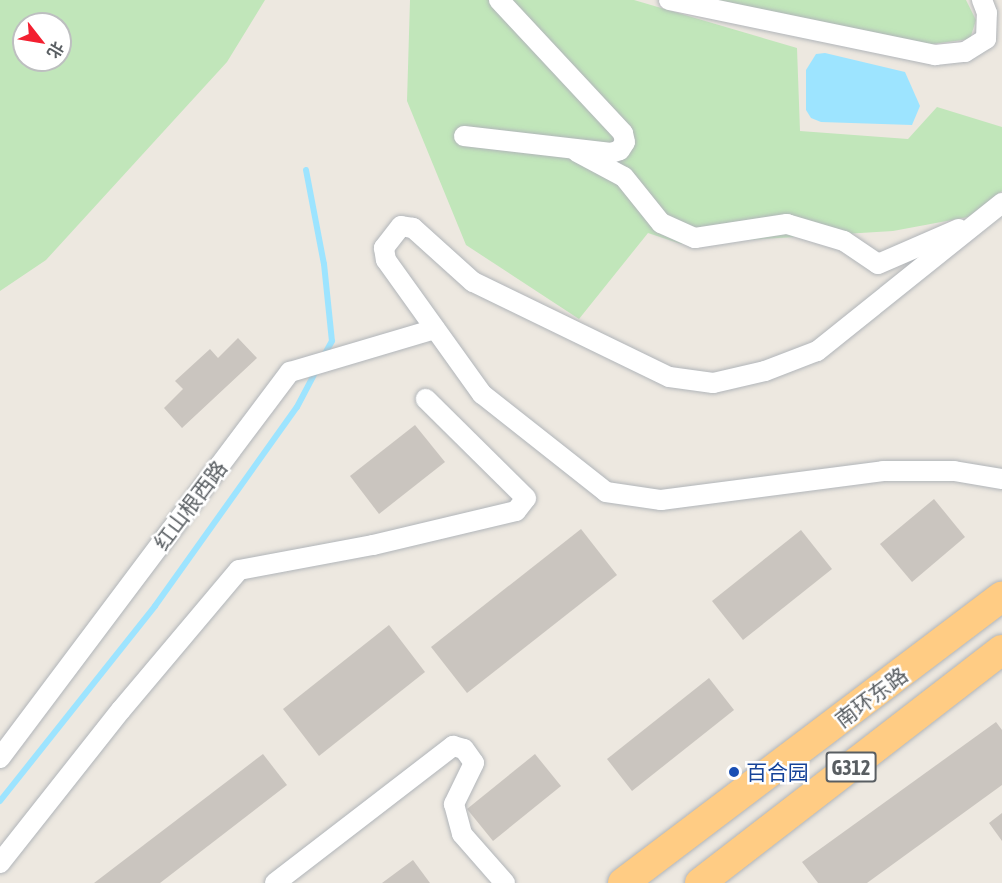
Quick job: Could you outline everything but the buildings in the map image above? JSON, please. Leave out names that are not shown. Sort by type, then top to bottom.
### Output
[{"type":"highway","name":"南环东路","points":[[623,883],[1002,597]]},
{"type":"highway","name":"南环东路","points":[[700,883],[1002,650]]},
{"type":"street","points":[[464,136],[577,152],[620,150],[625,142],[623,133],[499,0]]},
{"type":"street","points":[[669,0],[935,55],[964,52],[986,39],[987,14],[982,0]]},
{"type":"street","points":[[577,152],[624,177],[662,223],[694,238],[787,224],[844,241],[878,264],[977,223]]},
{"type":"street","points":[[1002,203],[817,351],[765,371],[713,383],[669,376],[473,282],[424,236],[402,226],[384,248],[386,260],[483,394],[606,492],[661,500],[883,471],[954,471],[1002,479]]},
{"type":"street","name":"红山根西路","points":[[0,758],[290,372],[435,329]]},
{"type":"street","points":[[0,863],[121,710],[239,570],[373,545],[516,511],[526,498],[426,399]]},
{"type":"street","points":[[274,883],[453,746],[464,749],[474,763],[454,804],[462,834],[505,883]]},
{"type":"green space","points":[[0,0],[265,0],[227,62],[46,260],[0,291]]},
{"type":"green space","points":[[410,0],[634,0],[797,48],[800,131],[908,139],[937,107],[1002,127],[1002,191],[968,217],[893,231],[681,244],[648,233],[579,319],[466,245],[407,101]]},
{"type":"green space","points":[[690,0],[966,0],[976,20],[970,39],[925,45]]},
{"type":"water","points":[[825,53],[905,72],[920,106],[912,125],[821,122],[811,118],[806,110],[806,70],[816,54]]},
{"type":"waterway","points":[[306,170],[324,264],[332,341],[323,357]]},
{"type":"waterway","points":[[0,801],[155,606],[297,407],[317,369]]},
{"type":"place","name":"百合园","points":[[734,772]]}]
